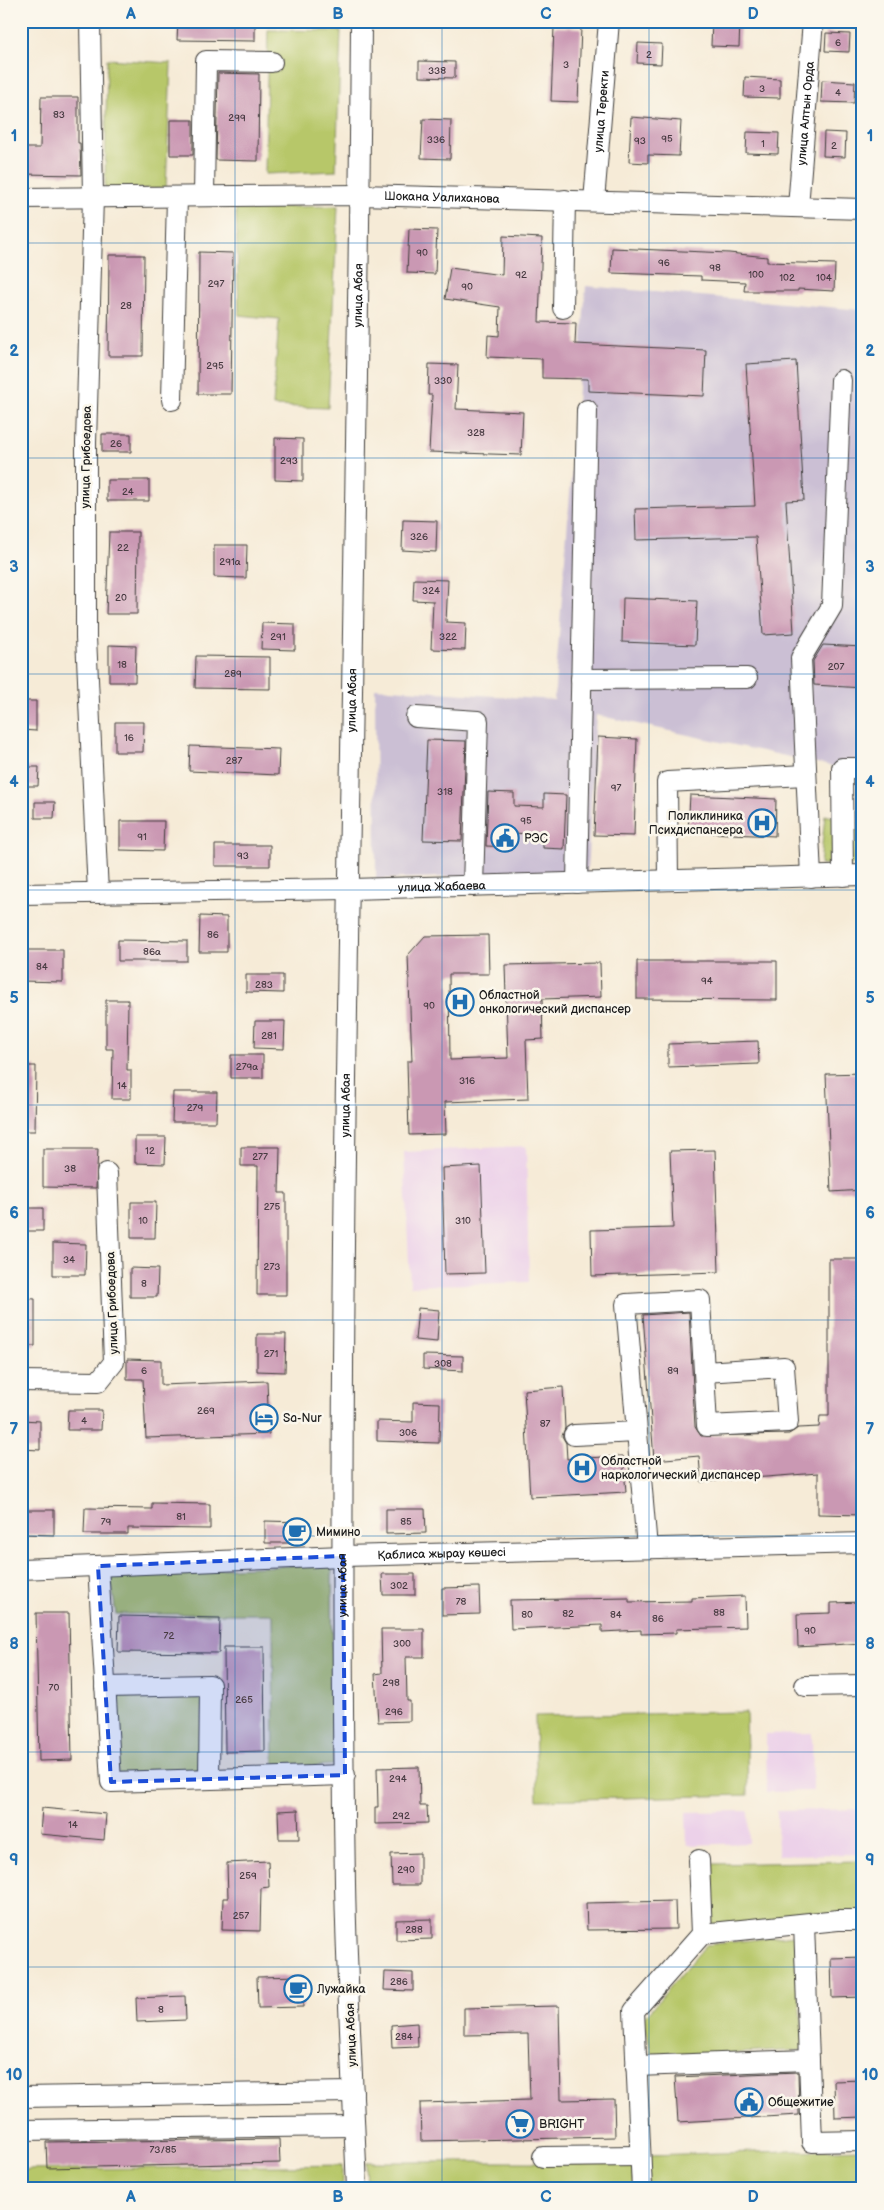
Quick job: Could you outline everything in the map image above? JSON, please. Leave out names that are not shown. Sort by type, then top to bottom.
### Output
[{"type":"street","name":"улица Грибоедова","points":[[90,21],[93,197],[86,443],[86,637],[98,893]]},
{"type":"street","name":"улица Абая","points":[[357,2189],[345,1887],[343,1556],[361,21]]},
{"type":"street","name":"улица Теректи","points":[[594,201],[609,21]]},
{"type":"street","name":"улица Алтын Орда","points":[[798,207],[813,21]]},
{"type":"street","points":[[204,196],[206,61],[272,62]]},
{"type":"street","name":"Шокана Уалиханова","points":[[21,198],[360,195],[863,209]]},
{"type":"street","points":[[172,400],[178,197]]},
{"type":"street","points":[[563,308],[565,200]]},
{"type":"street","points":[[811,876],[800,658],[832,606],[841,380]]},
{"type":"street","points":[[576,883],[587,410]]},
{"type":"street","points":[[581,679],[747,678]]},
{"type":"street","points":[[416,718],[478,720],[474,886]]},
{"type":"street","points":[[842,876],[842,768],[863,768]]},
{"type":"street","points":[[668,880],[666,782],[806,775]]},
{"type":"street","name":"улица Жабаева","points":[[21,894],[350,889],[863,875]]},
{"type":"street","name":"улица Грибоедова","points":[[21,1381],[98,1382],[114,1362],[108,1173]]},
{"type":"street","points":[[647,1548],[626,1304],[700,1300],[704,1372],[708,1426],[788,1422],[784,1367],[704,1372]]},
{"type":"street","points":[[574,1435],[637,1432]]},
{"type":"street","name":"Қаблиса жырау көшесі","points":[[21,1569],[343,1556],[863,1543]]},
{"type":"street","points":[[98,1566],[111,1782],[345,1775]]},
{"type":"street","points":[[105,1687],[210,1685],[209,1780]]},
{"type":"street","points":[[805,1686],[863,1685]]},
{"type":"street","points":[[699,1860],[702,1934]]},
{"type":"street","points":[[642,2189],[634,2011],[702,1934],[863,1920]]},
{"type":"street","points":[[804,1924],[812,2142],[863,2141]]},
{"type":"street","points":[[636,2066],[809,2060]]},
{"type":"street","points":[[21,2097],[353,2092]]},
{"type":"street","points":[[21,2130],[354,2126]]},
{"type":"street","points":[[542,2156],[640,2156]]},
{"type":"highlighted area","points":[[343,1556],[345,1775],[111,1782],[98,1566]]},
{"type":"shaded area","points":[[586,286],[863,310],[863,773],[596,715],[587,873],[376,879],[375,688],[554,700]]},
{"type":"shaded area","points":[[526,1146],[529,1282],[410,1286],[404,1152]]},
{"type":"shaded area","points":[[812,1733],[813,1791],[767,1792],[766,1734]]},
{"type":"shaded area","points":[[863,1809],[863,1854],[778,1855],[777,1811]]},
{"type":"shaded area","points":[[748,1811],[749,1843],[687,1845],[686,1812]]},
{"type":"green space","points":[[268,30],[341,31],[336,171],[265,174]]},
{"type":"green space","points":[[107,59],[171,63],[166,189],[105,189]]},
{"type":"green space","points":[[338,206],[328,408],[273,406],[279,319],[239,315],[236,208]]},
{"type":"green space","points":[[825,815],[863,824],[863,865],[820,865]]},
{"type":"green space","points":[[332,1564],[333,1765],[274,1768],[273,1614],[116,1614],[110,1573]]},
{"type":"green space","points":[[113,1694],[202,1694],[204,1771],[118,1775]]},
{"type":"green space","points":[[746,1712],[748,1795],[537,1800],[535,1716]]},
{"type":"green space","points":[[863,1861],[863,1919],[712,1926],[712,1864]]},
{"type":"green space","points":[[795,1935],[804,2050],[652,2057],[644,2018],[706,1945]]},
{"type":"green space","points":[[863,2149],[863,2189],[649,2189],[647,2155]]},
{"type":"green space","points":[[366,2162],[632,2162],[634,2189],[367,2189]]},
{"type":"green space","points":[[342,2165],[342,2189],[21,2189],[21,2170]]},
{"type":"building","points":[[178,21],[255,21],[255,41],[177,40]]},
{"type":"building","points":[[712,21],[740,21],[739,47],[711,46]]},
{"type":"building","points":[[554,27],[581,28],[578,102],[551,101]]},
{"type":"building","points":[[826,33],[850,34],[849,52],[825,51]]},
{"type":"building","points":[[638,43],[662,44],[661,64],[637,63]]},
{"type":"building","points":[[419,61],[455,62],[455,78],[419,77]]},
{"type":"building","points":[[218,73],[259,74],[258,161],[216,160]]},
{"type":"building","points":[[745,77],[780,79],[780,98],[744,97]]},
{"type":"building","points":[[822,80],[855,82],[854,103],[821,102]]},
{"type":"building","points":[[41,97],[78,97],[78,143],[80,143],[81,175],[21,174],[21,148],[40,148]]},
{"type":"building","points":[[631,117],[681,121],[679,156],[648,155],[648,163],[629,162]]},
{"type":"building","points":[[423,119],[451,120],[450,159],[421,158]]},
{"type":"building","points":[[170,120],[193,120],[193,155],[170,155]]},
{"type":"building","points":[[747,132],[779,133],[778,154],[746,153]]},
{"type":"building","points":[[824,132],[846,133],[845,157],[823,156]]},
{"type":"building","points":[[409,229],[437,230],[435,274],[407,273]]},
{"type":"building","points":[[503,236],[542,238],[539,322],[576,323],[575,344],[706,350],[704,396],[588,391],[588,379],[542,378],[542,359],[487,357],[488,335],[499,336],[500,307],[445,299],[450,268],[502,275]]},
{"type":"building","points":[[612,248],[729,253],[767,257],[767,262],[835,264],[834,291],[798,289],[798,291],[744,291],[745,282],[701,280],[701,276],[611,273]]},
{"type":"building","points":[[199,252],[233,253],[231,394],[198,394]]},
{"type":"building","points":[[109,255],[144,255],[143,356],[108,356]]},
{"type":"building","points":[[796,361],[804,500],[786,501],[794,633],[763,635],[756,537],[636,540],[635,509],[755,506],[746,364]]},
{"type":"building","points":[[429,364],[458,365],[456,409],[523,412],[521,455],[429,452],[432,395],[428,395]]},
{"type":"building","points":[[102,434],[131,434],[131,452],[102,452]]},
{"type":"building","points":[[275,438],[303,439],[303,481],[275,480]]},
{"type":"building","points":[[107,480],[149,480],[149,501],[107,501]]},
{"type":"building","points":[[403,520],[437,521],[436,552],[402,550]]},
{"type":"building","points":[[109,532],[138,532],[137,614],[106,614]]},
{"type":"building","points":[[214,545],[247,545],[246,578],[214,577]]},
{"type":"building","points":[[414,579],[448,580],[446,622],[466,623],[465,650],[431,649],[433,601],[413,600]]},
{"type":"building","points":[[623,598],[697,601],[695,645],[622,642]]},
{"type":"building","points":[[262,623],[295,624],[295,650],[261,649]]},
{"type":"building","points":[[109,645],[136,646],[135,682],[109,682]]},
{"type":"building","points":[[823,645],[863,647],[863,688],[814,685],[813,661]]},
{"type":"building","points":[[196,656],[270,657],[270,689],[195,688]]},
{"type":"building","points":[[21,701],[36,701],[36,731],[21,730]]},
{"type":"building","points":[[115,722],[144,722],[143,752],[115,752]]},
{"type":"building","points":[[598,737],[637,739],[634,836],[594,835]]},
{"type":"building","points":[[427,740],[466,741],[462,841],[423,840]]},
{"type":"building","points":[[190,746],[279,749],[278,775],[189,771]]},
{"type":"building","points":[[21,767],[39,767],[38,786],[21,786]]},
{"type":"building","points":[[488,792],[514,793],[514,806],[544,807],[544,794],[566,795],[564,849],[543,848],[543,835],[514,833],[513,847],[486,846]]},
{"type":"building","points":[[690,795],[776,799],[775,836],[688,832]]},
{"type":"building","points":[[35,802],[55,802],[54,818],[35,818]]},
{"type":"building","points":[[120,821],[164,821],[163,851],[120,850]]},
{"type":"building","points":[[215,845],[270,845],[270,866],[215,866]]},
{"type":"building","points":[[200,916],[227,917],[227,952],[199,952]]},
{"type":"building","points":[[488,935],[489,974],[449,974],[450,1060],[508,1058],[505,965],[600,963],[601,997],[542,999],[543,1039],[526,1040],[528,1099],[445,1102],[446,1134],[409,1135],[407,1061],[412,1061],[408,955],[425,936]]},
{"type":"building","points":[[118,940],[187,941],[187,961],[118,961]]},
{"type":"building","points":[[21,950],[63,950],[63,982],[21,981]]},
{"type":"building","points":[[637,961],[777,961],[777,1000],[637,999]]},
{"type":"building","points":[[246,975],[283,975],[283,993],[246,992]]},
{"type":"building","points":[[106,1000],[128,1000],[127,1070],[131,1070],[131,1099],[112,1099],[113,1049],[106,1049]]},
{"type":"building","points":[[255,1021],[285,1021],[284,1049],[254,1048]]},
{"type":"building","points":[[758,1041],[759,1064],[668,1067],[668,1044]]},
{"type":"building","points":[[231,1055],[263,1055],[263,1078],[231,1078]]},
{"type":"building","points":[[21,1066],[36,1066],[35,1131],[21,1131]]},
{"type":"building","points":[[863,1073],[863,1190],[831,1192],[826,1074]]},
{"type":"building","points":[[173,1092],[217,1092],[216,1122],[172,1122]]},
{"type":"building","points":[[135,1137],[166,1137],[165,1164],[135,1163]]},
{"type":"building","points":[[241,1147],[280,1147],[279,1193],[286,1193],[286,1295],[257,1295],[258,1166],[241,1166]]},
{"type":"building","points":[[43,1149],[98,1149],[96,1188],[43,1187]]},
{"type":"building","points":[[715,1150],[719,1272],[592,1276],[591,1230],[673,1228],[670,1151]]},
{"type":"building","points":[[481,1166],[485,1273],[445,1274],[442,1168]]},
{"type":"building","points":[[131,1202],[156,1202],[155,1238],[131,1238]]},
{"type":"building","points":[[21,1208],[43,1208],[43,1231],[21,1231]]},
{"type":"building","points":[[53,1243],[86,1244],[85,1275],[53,1275]]},
{"type":"building","points":[[829,1259],[863,1259],[863,1515],[818,1514],[818,1473],[701,1482],[699,1456],[654,1460],[643,1315],[689,1312],[695,1427],[701,1436],[789,1434],[798,1428],[819,1427],[820,1416],[829,1416]]},
{"type":"building","points":[[130,1268],[158,1269],[157,1297],[130,1297]]},
{"type":"building","points":[[21,1298],[35,1299],[35,1346],[21,1346]]},
{"type":"building","points":[[418,1308],[439,1310],[437,1342],[415,1340]]},
{"type":"building","points":[[257,1334],[286,1334],[285,1372],[257,1371]]},
{"type":"building","points":[[423,1355],[463,1356],[463,1371],[423,1369]]},
{"type":"building","points":[[127,1359],[161,1360],[161,1385],[267,1381],[269,1434],[146,1438],[143,1379],[127,1379]]},
{"type":"building","points":[[563,1387],[565,1428],[562,1436],[566,1443],[567,1459],[623,1456],[626,1492],[530,1497],[524,1390]]},
{"type":"building","points":[[413,1402],[440,1403],[439,1443],[377,1441],[377,1421],[413,1422]]},
{"type":"building","points":[[68,1410],[102,1410],[101,1430],[67,1430]]},
{"type":"building","points":[[21,1420],[40,1421],[40,1450],[21,1449]]},
{"type":"building","points":[[152,1503],[210,1504],[210,1529],[128,1528],[128,1534],[84,1534],[85,1508],[152,1509]]},
{"type":"building","points":[[386,1509],[425,1509],[426,1533],[386,1534]]},
{"type":"building","points":[[21,1510],[54,1510],[54,1535],[21,1534]]},
{"type":"building","points":[[265,1521],[303,1522],[303,1543],[265,1543]]},
{"type":"building","points":[[382,1574],[415,1574],[415,1595],[383,1595]]},
{"type":"building","points":[[479,1587],[480,1614],[442,1615],[442,1588]]},
{"type":"building","points":[[745,1596],[746,1627],[676,1629],[676,1633],[641,1634],[641,1630],[602,1632],[602,1625],[511,1629],[510,1600],[629,1598],[629,1602],[692,1601],[692,1598]]},
{"type":"building","points":[[863,1602],[863,1643],[798,1647],[797,1614],[831,1613],[831,1603]]},
{"type":"building","points":[[36,1613],[69,1613],[72,1760],[39,1761]]},
{"type":"building","points":[[119,1616],[220,1618],[219,1653],[118,1652]]},
{"type":"building","points":[[381,1629],[424,1629],[424,1657],[406,1657],[407,1701],[410,1701],[410,1721],[378,1722],[375,1674],[382,1673]]},
{"type":"building","points":[[224,1647],[264,1647],[265,1751],[225,1752]]},
{"type":"building","points":[[419,1767],[420,1806],[427,1806],[428,1823],[375,1824],[375,1807],[378,1807],[377,1768]]},
{"type":"building","points":[[42,1808],[106,1814],[104,1840],[40,1834]]},
{"type":"building","points":[[298,1810],[299,1839],[279,1839],[278,1811]]},
{"type":"building","points":[[420,1853],[420,1885],[392,1885],[391,1854]]},
{"type":"building","points":[[268,1861],[269,1887],[261,1888],[260,1931],[222,1930],[223,1898],[228,1898],[227,1863]]},
{"type":"building","points":[[675,1901],[676,1929],[587,1930],[586,1903]]},
{"type":"building","points":[[432,1919],[432,1939],[396,1940],[396,1920]]},
{"type":"building","points":[[863,1957],[863,1997],[832,1998],[831,1958]]},
{"type":"building","points":[[385,1972],[413,1973],[413,1991],[384,1990]]},
{"type":"building","points":[[302,1976],[303,2007],[258,2008],[257,1977]]},
{"type":"building","points":[[185,1996],[186,2020],[137,2022],[136,1998]]},
{"type":"building","points":[[559,2006],[561,2100],[614,2099],[615,2137],[421,2141],[420,2103],[530,2100],[528,2034],[464,2035],[464,2008]]},
{"type":"building","points":[[417,2023],[418,2047],[392,2048],[391,2025]]},
{"type":"building","points":[[798,2072],[799,2115],[678,2122],[675,2077]]},
{"type":"building","points":[[863,2080],[863,2117],[835,2118],[834,2081]]},
{"type":"building","points":[[279,2139],[280,2163],[47,2168],[46,2142]]},
{"type":"place","name":"Поликлиника Психдиспансера","points":[[762,823]]},
{"type":"place","name":"РЭС","points":[[505,838]]},
{"type":"place","name":"Областной онкологический диспансер","points":[[460,1002]]},
{"type":"place","name":"Sa-Nur","points":[[264,1418]]},
{"type":"place","name":"Областной наркологический диспансер","points":[[582,1468]]},
{"type":"place","name":"Мимино","points":[[297,1532]]},
{"type":"place","name":"Лужайка","points":[[298,1989]]},
{"type":"place","name":"Общежитие","points":[[749,2102]]},
{"type":"place","name":"BRIGHT","points":[[520,2124]]}]
